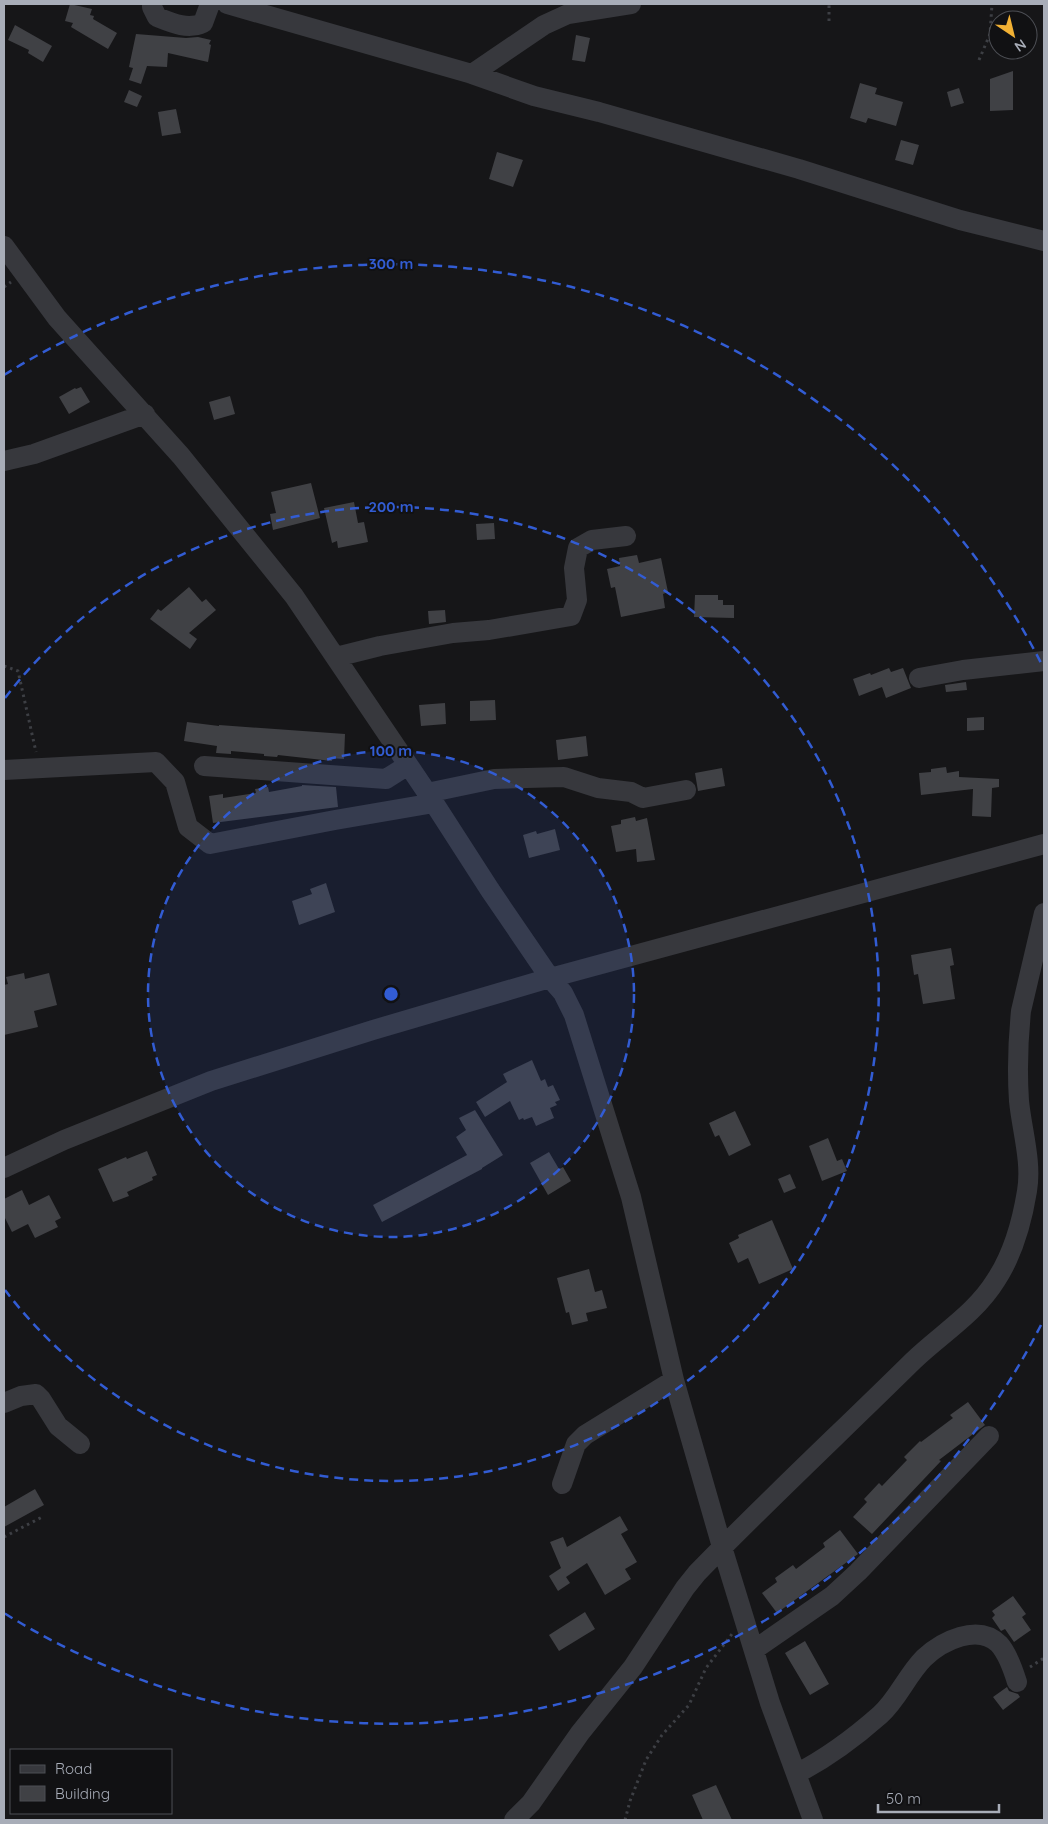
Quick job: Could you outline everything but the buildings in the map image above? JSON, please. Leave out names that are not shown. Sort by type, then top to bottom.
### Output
[{"type":"street","points":[[152,4],[157,17],[170,23],[194,27],[203,23],[210,4]]},
{"type":"street","points":[[227,4],[472,74],[534,96],[609,115],[799,169],[960,220],[1044,241]]},
{"type":"street","points":[[472,74],[544,25],[568,14],[631,4]]},
{"type":"street","points":[[4,246],[57,318],[94,361],[145,414],[294,596],[431,798],[490,890],[550,978],[563,993],[574,1014],[631,1197],[674,1380],[722,1547],[770,1703],[813,1820]]},
{"type":"street","points":[[4,461],[34,454],[145,414]]},
{"type":"street","points":[[336,656],[444,635],[489,630],[571,616],[577,600],[574,568],[578,548],[592,540],[626,536]]},
{"type":"street","points":[[919,678],[963,670],[1044,661]]},
{"type":"street","points":[[4,770],[156,762],[175,782],[188,827],[210,844],[335,820],[431,798],[494,779],[564,777],[598,788],[631,792],[643,798],[686,790]]},
{"type":"street","points":[[204,766],[386,778],[408,765]]},
{"type":"street","points":[[4,1168],[64,1140],[210,1081],[373,1030],[550,978],[1044,844]]},
{"type":"street","points":[[514,1820],[531,1803],[580,1733],[633,1667],[684,1588],[722,1547],[916,1358],[962,1320],[980,1302],[1006,1263],[1021,1218],[1029,1178],[1019,1101],[1019,1028],[1021,1011],[1044,913]]},
{"type":"street","points":[[562,1484],[576,1444],[585,1435],[674,1380]]},
{"type":"street","points":[[4,1403],[21,1396],[36,1394],[58,1426],[80,1444]]},
{"type":"street","points":[[754,1650],[832,1596],[858,1572],[989,1436]]},
{"type":"street","points":[[796,1774],[833,1753],[881,1714],[924,1658],[955,1639],[970,1634],[985,1635],[998,1644],[1009,1660],[1017,1682]]},
{"type":"path","points":[[829,4],[829,21]]},
{"type":"path","points":[[979,60],[990,34],[992,4]]},
{"type":"path","points":[[4,666],[18,671],[40,767]]},
{"type":"path","points":[[4,1537],[44,1516]]},
{"type":"path","points":[[625,1820],[630,1801],[646,1760],[662,1735],[689,1705],[706,1668],[733,1633],[745,1622]]}]
